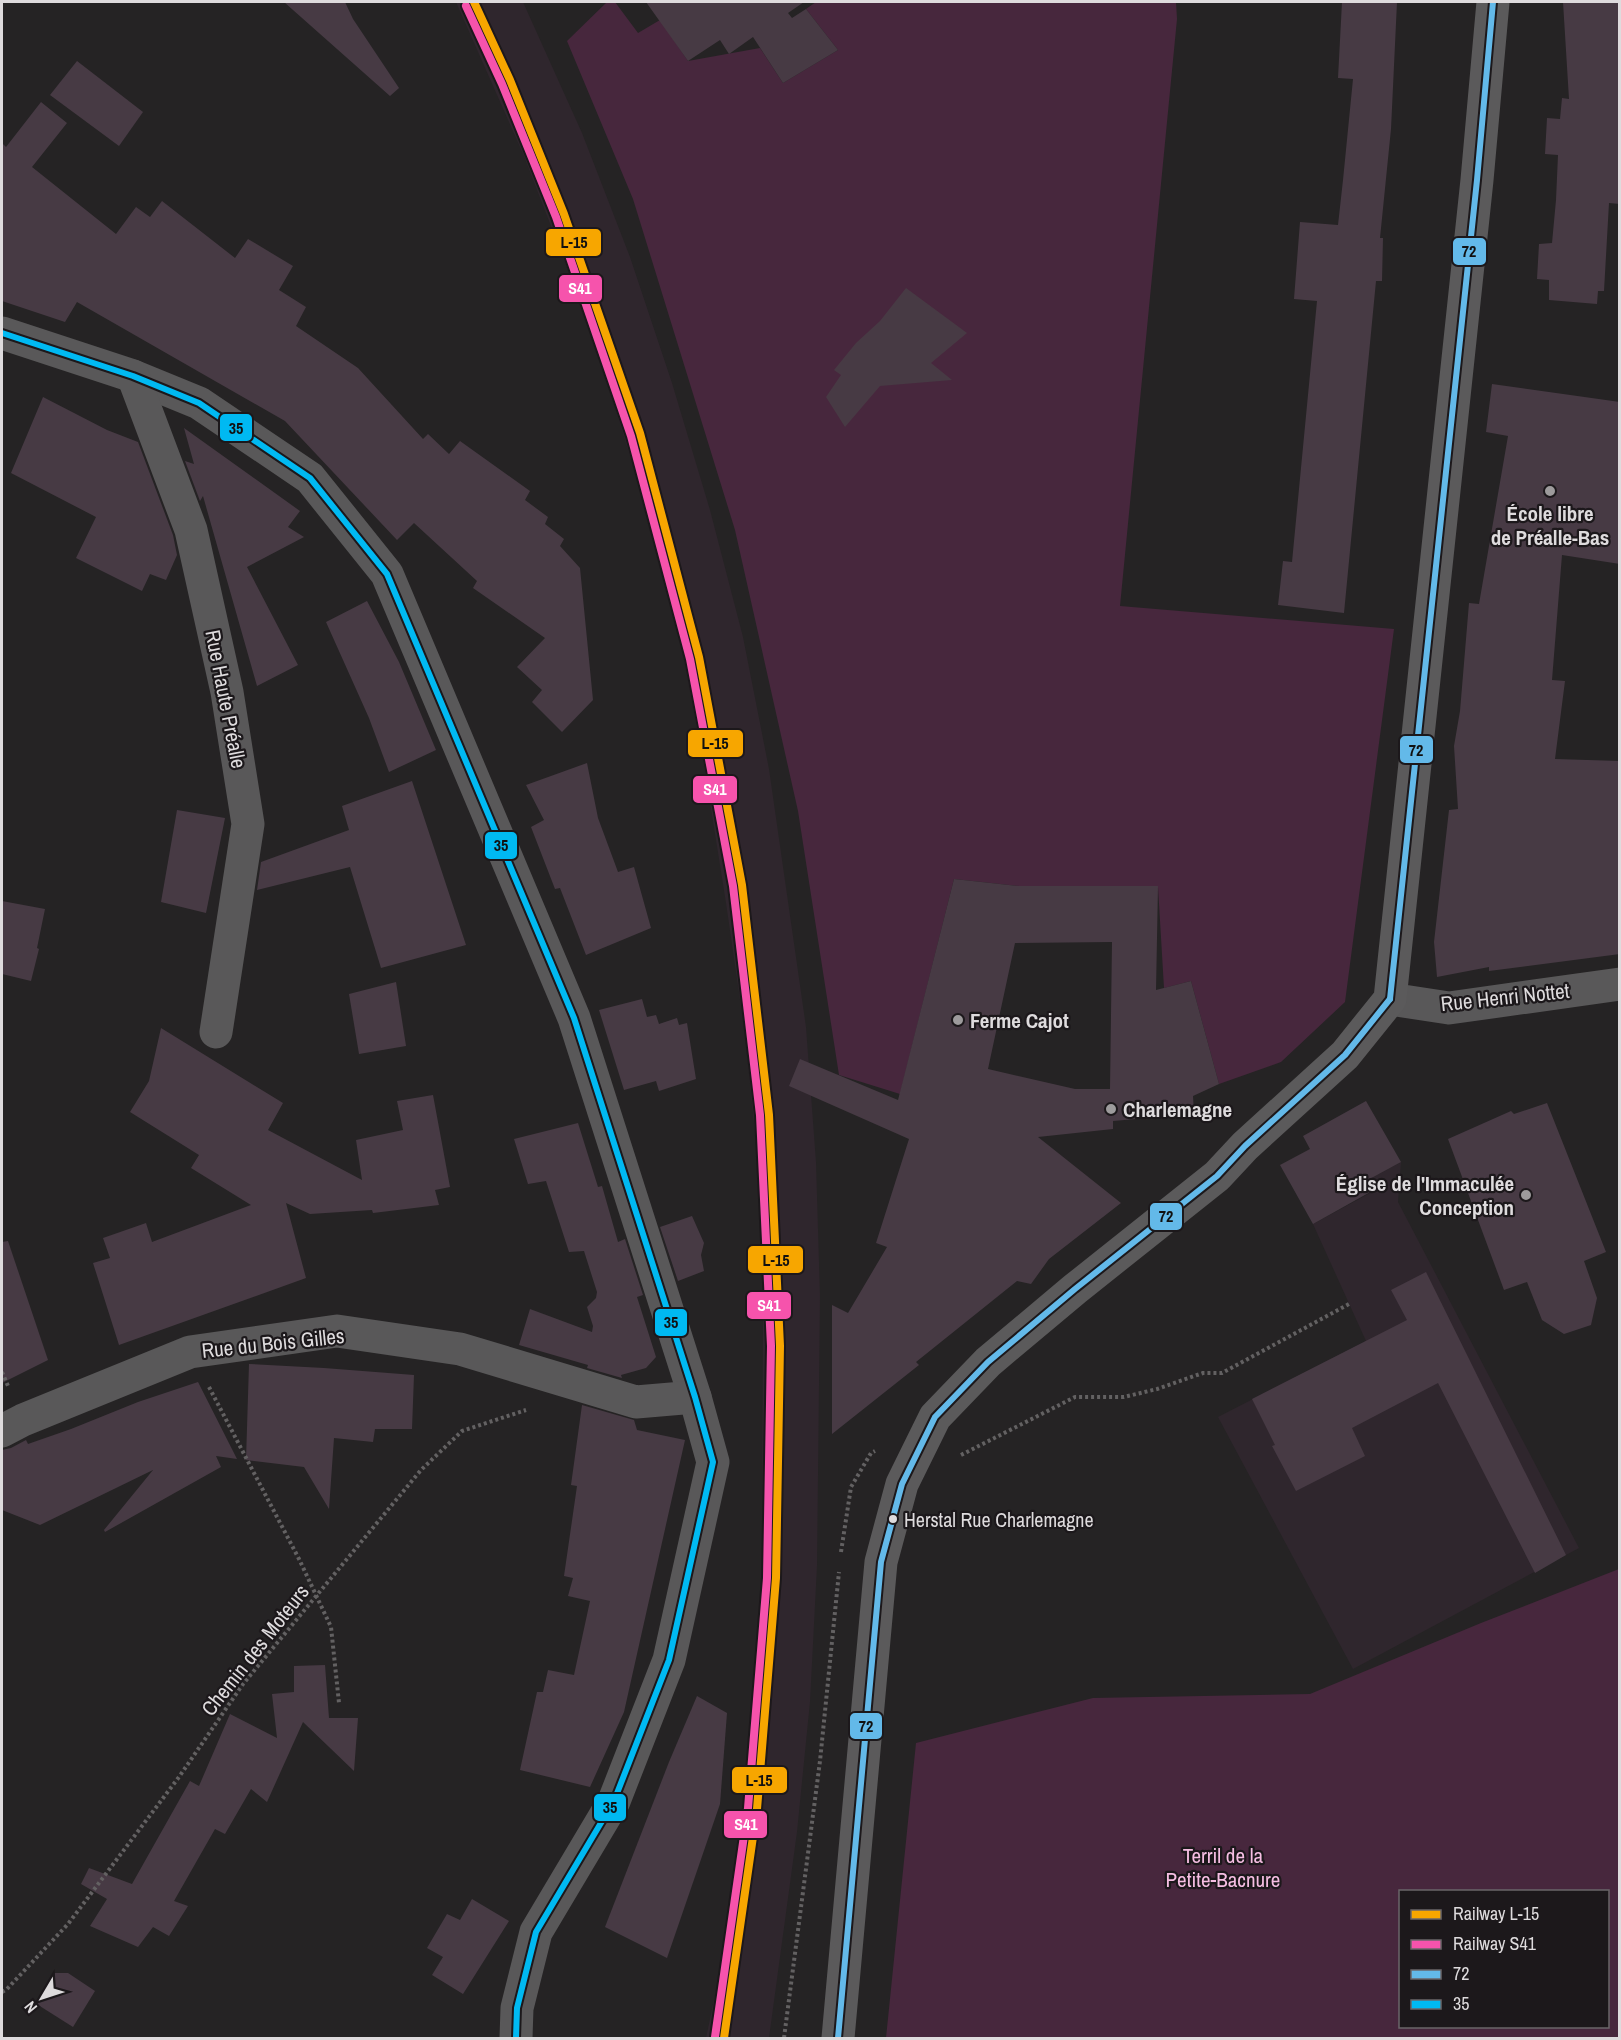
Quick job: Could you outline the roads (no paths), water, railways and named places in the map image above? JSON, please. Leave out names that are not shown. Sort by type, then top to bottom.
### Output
[{"type":"street","points":[[838,2038],[881,1562],[902,1484],[935,1417],[988,1362],[1075,1289],[1217,1176],[1245,1146],[1345,1055],[1390,999],[1493,2]]},
{"type":"street","points":[[2,333],[133,376],[199,403],[310,478],[387,574],[574,1018],[695,1397],[713,1462],[669,1660],[614,1801],[536,1932],[516,2023],[492,2038]]},
{"type":"street","name":"Rue Haute Préalle","points":[[133,376],[191,530],[227,692],[248,824],[216,1032]]},
{"type":"street","name":"Rue Henri Nottet","points":[[1390,999],[1449,1008],[1620,984]]},
{"type":"street","name":"Rue du Bois Gilles","points":[[2,1431],[23,1420],[190,1352],[337,1331],[460,1349],[636,1401],[695,1397]]},
{"type":"rail line","name":"L-15","points":[[474,2],[510,80],[564,214],[640,433],[699,657],[742,885],[769,1115],[780,1346],[776,1578],[757,1809],[724,2038]]},
{"type":"rail line","name":"S41","points":[[466,6],[502,84],[556,217],[631,436],[690,659],[733,886],[760,1115],[771,1346],[767,1578],[748,1808],[715,2037]]},
{"type":"place","name":"École libre de Préalle-Bas","points":[[1550,491]]},
{"type":"place","name":"Ferme Cajot","points":[[958,1020]]},
{"type":"place","name":"Charlemagne","points":[[1111,1109]]},
{"type":"place","name":"Église de l'Immaculée Conception","points":[[1526,1195]]},
{"type":"place","name":"Herstal Rue Charlemagne","points":[[893,1519]]},
{"type":"park label","name":"Terril de la Petite-Bacnure","points":[[1223,1867]]}]
